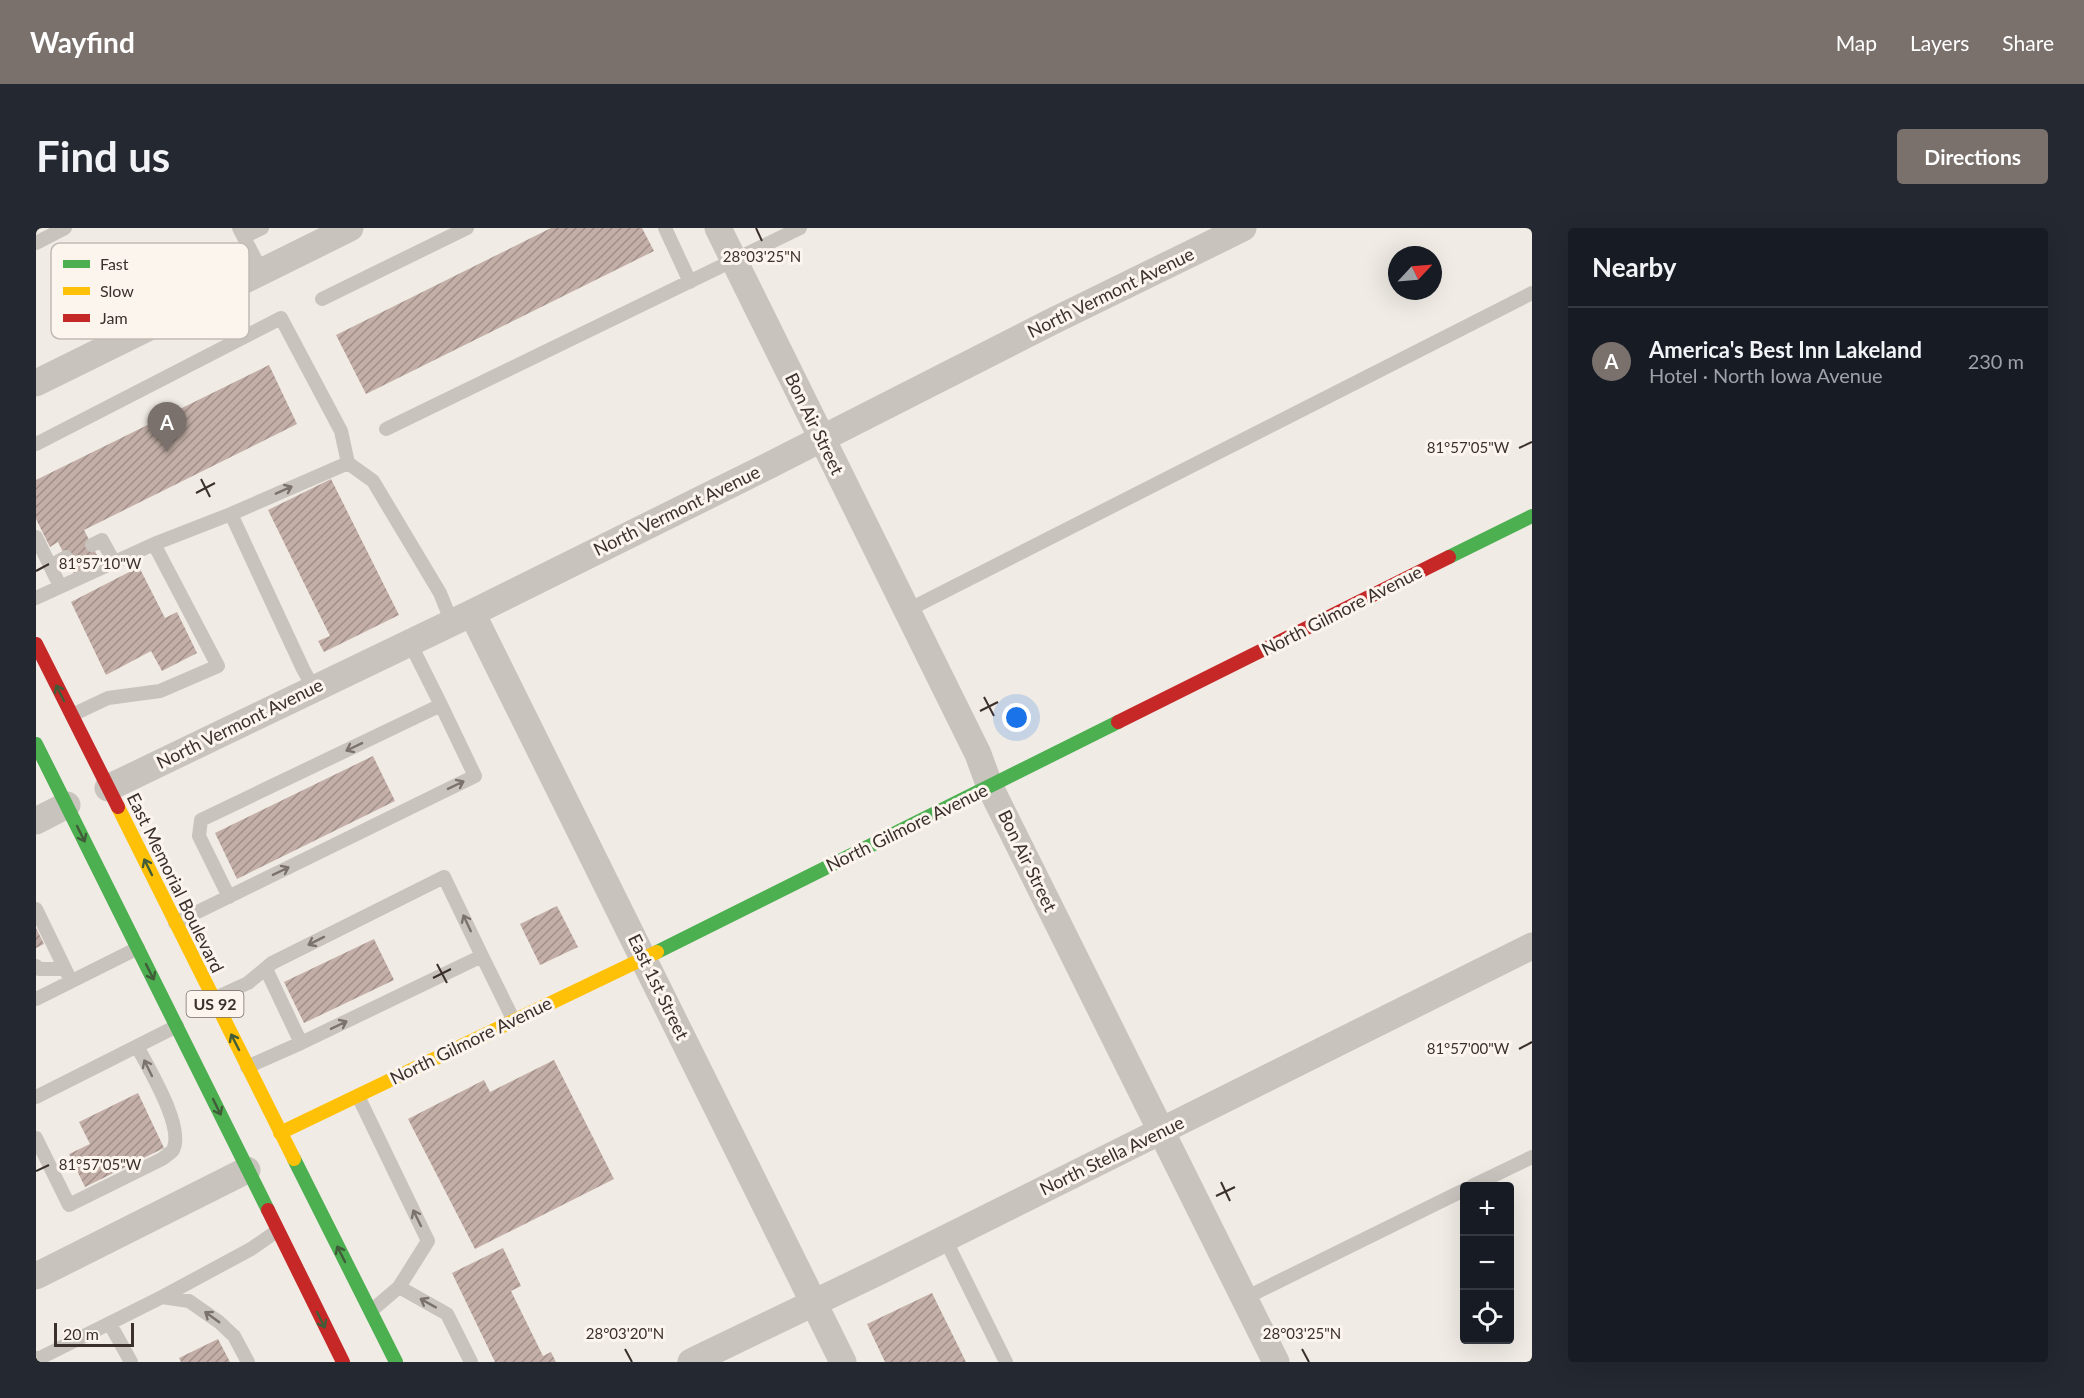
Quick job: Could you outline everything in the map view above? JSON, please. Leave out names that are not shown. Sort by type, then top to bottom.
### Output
[{"type":"main road","name":"North Gilmore Avenue","points":[[280,1133],[645,958],[1532,516]]},
{"type":"main road","name":"East Memorial Boulevard","points":[[36,644],[394,1357]]},
{"type":"main road","name":"US 92","points":[[36,744],[342,1362]]},
{"type":"main road","points":[[175,1021],[203,1051]]},
{"type":"main road","points":[[254,1109],[280,1133]]},
{"type":"main road","points":[[247,1170],[270,1186]]},
{"type":"main road","points":[[333,1268],[394,1357]]},
{"type":"street","points":[[249,278],[350,228]]},
{"type":"street","name":"Bon Air Street","points":[[718,228],[978,754],[990,787],[1276,1362]]},
{"type":"street","name":"North Vermont Avenue","points":[[108,788],[462,618],[1243,228]]},
{"type":"street","points":[[36,383],[125,339]]},
{"type":"street","name":"East 1st Street","points":[[462,618],[645,958],[843,1362]]},
{"type":"street","points":[[36,820],[67,805]]},
{"type":"street","name":"North Stella Avenue","points":[[691,1362],[945,1239],[1532,946]]},
{"type":"street","points":[[36,1276],[247,1170]]},
{"type":"lane","points":[[36,243],[65,228]]},
{"type":"lane","points":[[242,232],[262,228]]},
{"type":"lane","points":[[322,299],[467,228]]},
{"type":"lane","points":[[665,228],[690,282]]},
{"type":"lane","points":[[386,429],[800,228]]},
{"type":"lane","points":[[249,247],[261,272]]},
{"type":"lane","points":[[906,611],[1532,293]]},
{"type":"lane","points":[[249,334],[281,318],[341,431],[348,463],[373,481],[440,594],[462,618]]},
{"type":"lane","points":[[36,444],[240,339]]},
{"type":"lane","points":[[36,598],[154,544],[231,514],[348,463]]},
{"type":"lane","points":[[231,514],[314,689]]},
{"type":"lane","points":[[36,537],[60,586]]},
{"type":"lane","points":[[92,545],[102,540],[114,562]]},
{"type":"lane","points":[[72,715],[108,698],[160,692],[218,666],[154,544]]},
{"type":"lane","points":[[50,566],[66,557]]},
{"type":"lane","points":[[175,923],[475,776],[410,643]]},
{"type":"lane","points":[[229,897],[199,836],[201,820],[441,705]]},
{"type":"lane","points":[[213,999],[248,983],[272,963],[444,877],[514,1021]]},
{"type":"lane","points":[[36,909],[68,975]]},
{"type":"lane","points":[[36,999],[68,975],[138,948]]},
{"type":"lane","points":[[247,1067],[302,1044],[482,956]]},
{"type":"lane","points":[[36,966],[39,969],[68,975]]},
{"type":"lane","points":[[266,969],[302,1044]]},
{"type":"lane","points":[[36,1097],[137,1046],[175,1021]]},
{"type":"lane","points":[[36,1138],[69,1205],[162,1159],[173,1149],[176,1133],[172,1116],[137,1046]]},
{"type":"lane","points":[[358,1096],[428,1241],[399,1287],[371,1312]]},
{"type":"lane","points":[[1480,1182],[1532,1157]]},
{"type":"lane","points":[[1245,1298],[1460,1192]]},
{"type":"lane","points":[[36,1358],[162,1297],[251,1249],[277,1230]]},
{"type":"lane","points":[[945,1239],[1006,1362]]},
{"type":"lane","points":[[399,1287],[447,1314],[471,1362]]},
{"type":"lane","points":[[162,1297],[189,1301],[219,1322],[234,1336],[248,1362]]},
{"type":"lane","points":[[110,1324],[131,1362]]},
{"type":"building","points":[[551,228],[642,228],[654,251],[366,394],[336,335]]},
{"type":"building","points":[[269,365],[297,424],[84,530],[100,561],[74,574],[58,542],[50,547],[36,519],[36,480]]},
{"type":"building","points":[[331,479],[399,615],[324,652],[318,641],[330,636],[268,510]]},
{"type":"building","points":[[139,567],[165,618],[177,612],[197,653],[162,671],[151,651],[106,675],[71,602]]},
{"type":"building","points":[[373,756],[395,801],[237,879],[215,833]]},
{"type":"building","points":[[557,906],[578,947],[540,965],[520,924]]},
{"type":"building","points":[[36,928],[44,944],[36,948]]},
{"type":"building","points":[[374,939],[394,980],[304,1023],[284,982]]},
{"type":"building","points":[[554,1060],[614,1179],[475,1249],[408,1119],[484,1080],[490,1092]]},
{"type":"building","points":[[138,1093],[164,1148],[85,1187],[69,1154],[90,1144],[79,1122]]},
{"type":"building","points":[[503,1248],[521,1286],[511,1291],[543,1356],[551,1352],[556,1362],[495,1362],[452,1273]]},
{"type":"building","points":[[932,1293],[966,1362],[885,1362],[867,1324]]},
{"type":"building","points":[[218,1339],[230,1362],[181,1362],[179,1358]]},
{"type":"traffic: fast","points":[[1449,557],[1532,516]]},
{"type":"traffic: fast","points":[[657,952],[1118,722]]},
{"type":"traffic: fast","points":[[36,744],[268,1210]]},
{"type":"traffic: fast","points":[[294,1159],[396,1362]]},
{"type":"traffic: slow","points":[[118,807],[294,1159]]},
{"type":"traffic: slow","points":[[280,1133],[657,952]]},
{"type":"traffic: jam","points":[[1118,722],[1449,557]]},
{"type":"traffic: jam","points":[[36,644],[118,807]]},
{"type":"traffic: jam","points":[[268,1210],[343,1362]]},
{"type":"place","name":"America's Best Inn Lakeland","points":[[167,452]]}]
